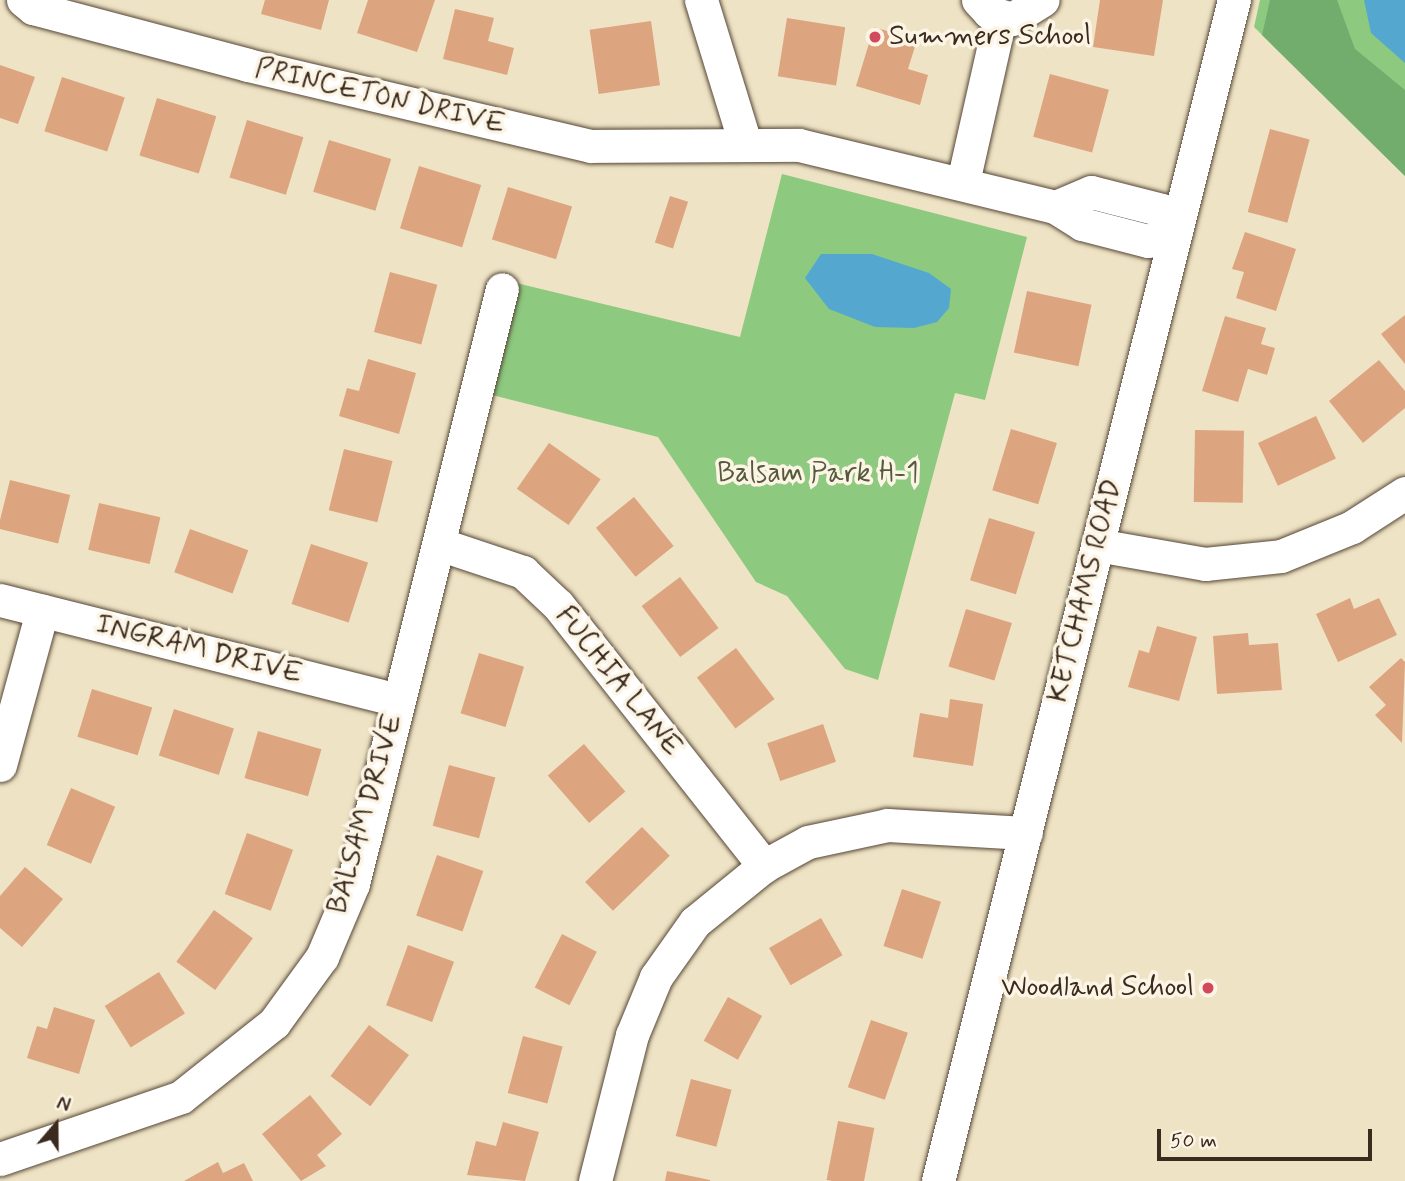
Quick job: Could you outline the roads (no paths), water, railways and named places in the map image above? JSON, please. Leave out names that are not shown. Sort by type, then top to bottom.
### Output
[{"type":"street","name":"PRINCETON DRIVE","points":[[23,0],[33,8],[248,65],[591,146],[745,142],[799,145],[963,182],[1055,207],[1091,192],[1162,210],[1176,231]]},
{"type":"street","points":[[701,0],[745,142]]},
{"type":"street","points":[[963,182],[989,9],[1023,16],[1042,0]]},
{"type":"street","name":"KETCHAMS ROAD","points":[[938,1181],[1234,0]]},
{"type":"street","name":"BALSAM DRIVE","points":[[0,1159],[181,1097],[274,1023],[322,957],[353,884],[502,289]]},
{"type":"street","points":[[1097,545],[1205,564],[1281,555],[1352,527],[1401,503]]},
{"type":"street","name":"FUCHIA LANE","points":[[439,544],[523,572],[558,605],[764,866]]},
{"type":"street","name":"INGRAM DRIVE","points":[[0,600],[398,700]]},
{"type":"street","points":[[0,765],[42,611]]},
{"type":"street","points":[[595,1181],[632,1035],[656,977],[695,922],[764,866],[808,842],[887,825],[1026,833]]},
{"type":"water","points":[[1364,0],[1405,0],[1405,63],[1371,33]]},
{"type":"water","points":[[821,254],[872,254],[929,273],[951,289],[949,308],[937,322],[914,328],[875,327],[829,309],[805,278]]},
{"type":"place","name":"Summers School","points":[[875,37]]},
{"type":"place","name":"Woodland School","points":[[1208,988]]},
{"type":"park label","name":"Balsam Park H-1","points":[[818,474]]}]
